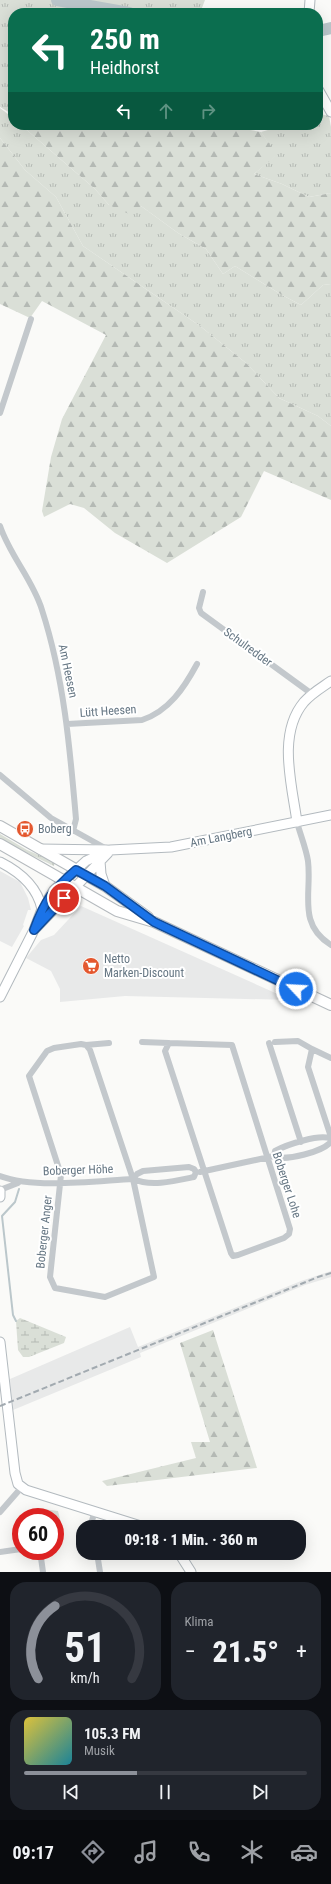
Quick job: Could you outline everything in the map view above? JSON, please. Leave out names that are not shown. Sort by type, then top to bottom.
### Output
[{"type":"main road","points":[[0,826],[105,886],[154,922]]},
{"type":"main road","points":[[0,844],[117,911],[154,922],[331,1005]]},
{"type":"street","points":[[323,98],[331,112]]},
{"type":"street","points":[[0,413],[31,319]]},
{"type":"street","name":"Am Heesen","points":[[0,526],[5,539],[42,610],[64,699],[76,819],[74,831]]},
{"type":"street","name":"Schulredder","points":[[203,592],[199,608],[201,613],[312,694]]},
{"type":"street","name":"Lütt Heesen","points":[[67,724],[142,720],[154,716],[167,707],[190,677],[197,664]]},
{"type":"street","points":[[331,682],[312,694],[303,703],[296,716],[289,746],[288,763],[297,822],[308,860],[308,914],[313,929],[331,945]]},
{"type":"street","points":[[0,775],[51,818],[110,850]]},
{"type":"street","name":"Am Langberg","points":[[34,930],[42,909],[54,890],[86,861],[110,850],[171,847],[331,815]]},
{"type":"street","points":[[40,849],[110,850]]},
{"type":"street","points":[[0,997],[34,930],[110,850]]},
{"type":"street","points":[[100,861],[100,874],[105,886]]},
{"type":"street","points":[[0,862],[18,872],[29,883],[38,897],[42,909]]},
{"type":"street","points":[[300,1142],[272,1042],[298,1041],[331,1058]]},
{"type":"street","name":"Boberger Lohe","points":[[142,1042],[232,1045],[270,1157],[290,1229],[290,1234],[284,1238],[238,1255],[233,1256],[230,1253],[200,1172],[165,1051],[169,1044]]},
{"type":"street","name":"Boberger Anger","points":[[86,1044],[90,1050],[133,1179],[154,1277],[105,1297],[55,1288],[50,1277],[61,1176],[29,1076],[47,1051],[54,1048],[86,1044],[109,1043]]},
{"type":"street","points":[[312,1049],[308,1067],[331,1139]]},
{"type":"street","name":"Boberger Höhe","points":[[0,1190],[12,1184],[24,1182],[133,1179],[141,1183],[150,1183],[182,1180],[194,1177],[200,1172],[270,1157],[285,1159],[326,1148],[331,1139],[324,1136],[283,1147],[275,1151],[270,1157]]},
{"type":"street","name":"Boberger Höhe","points":[[133,1179],[137,1174],[143,1172],[189,1167],[200,1172]]},
{"type":"street","name":"Boberger Höhe","points":[[0,1176],[24,1182]]},
{"type":"street","points":[[0,1190],[0,1197]]},
{"type":"street","points":[[0,1342],[16,1481],[21,1488],[121,1520]]},
{"type":"street","points":[[0,1512],[21,1488]]},
{"type":"street","points":[[92,1520],[95,1512]]},
{"type":"street","points":[[0,1552],[12,1550]]},
{"type":"street","points":[[41,1560],[43,1572]]},
{"type":"street","points":[[98,1560],[100,1572]]},
{"type":"street","points":[[183,1560],[191,1572]]},
{"type":"shaded area","points":[[0,871],[20,882],[28,898],[31,910],[28,910],[23,925],[24,926],[12,947],[0,941]]},
{"type":"shaded area","points":[[81,906],[291,1000],[125,996],[60,1002],[60,989],[51,971],[26,958],[41,940],[54,935]]},
{"type":"shaded area","points":[[331,1271],[331,1277],[305,1285],[140,1353],[141,1357],[13,1410],[10,1379],[130,1327],[138,1347],[301,1281]]},
{"type":"green space","points":[[0,0],[51,0],[86,7],[8,8],[8,112],[0,107]]},
{"type":"green space","points":[[71,0],[205,0],[202,8],[105,8]]},
{"type":"green space","points":[[331,24],[331,33],[323,35],[323,25]]},
{"type":"green space","points":[[0,108],[8,114],[8,130],[27,130],[95,189],[109,205],[141,206],[178,233],[206,249],[223,274],[235,266],[301,305],[323,285],[331,284],[331,426],[318,416],[279,398],[246,363],[200,326],[83,246],[56,197],[25,170],[0,138]]},
{"type":"green space","points":[[323,115],[329,116],[331,127],[331,193],[309,197],[282,184],[254,174],[276,155],[261,132],[268,130],[323,130]]},
{"type":"green space","points":[[27,130],[250,130],[261,132],[277,155],[254,174],[282,184],[309,197],[331,193],[331,284],[323,285],[301,305],[235,266],[223,274],[206,249],[178,233],[141,206],[129,214],[109,205],[95,189]]},
{"type":"green space","points":[[0,138],[25,170],[56,197],[83,246],[200,326],[246,363],[279,398],[318,416],[331,426],[331,500],[264,471],[241,517],[167,563],[115,533],[84,508],[70,504],[44,517],[42,511],[51,457],[62,419],[106,335],[42,301],[30,318],[0,304]]},
{"type":"green space","points":[[0,834],[27,850],[55,862],[54,866],[0,840]]},
{"type":"green space","points":[[20,1318],[66,1337],[64,1343],[29,1357],[23,1357],[18,1350],[16,1321]]},
{"type":"green space","points":[[213,1330],[257,1468],[107,1486],[102,1481],[196,1458],[191,1442],[210,1442],[180,1343]]},
{"type":"waterway","points":[[57,0],[101,8]]},
{"type":"waterway","points":[[323,30],[331,28]]},
{"type":"waterway","points":[[16,1321],[13,1315],[2,1216],[15,1202],[19,1189]]},
{"type":"railway","points":[[0,1406],[331,1273]]},
{"type":"place","name":"Boberg","points":[[25,829]]},
{"type":"place","name":"Netto Marken-Discount","points":[[91,966]]},
{"type":"route","points":[[64,898],[34,930],[42,909],[54,890],[76,870],[105,886],[154,922],[296,989]]}]
